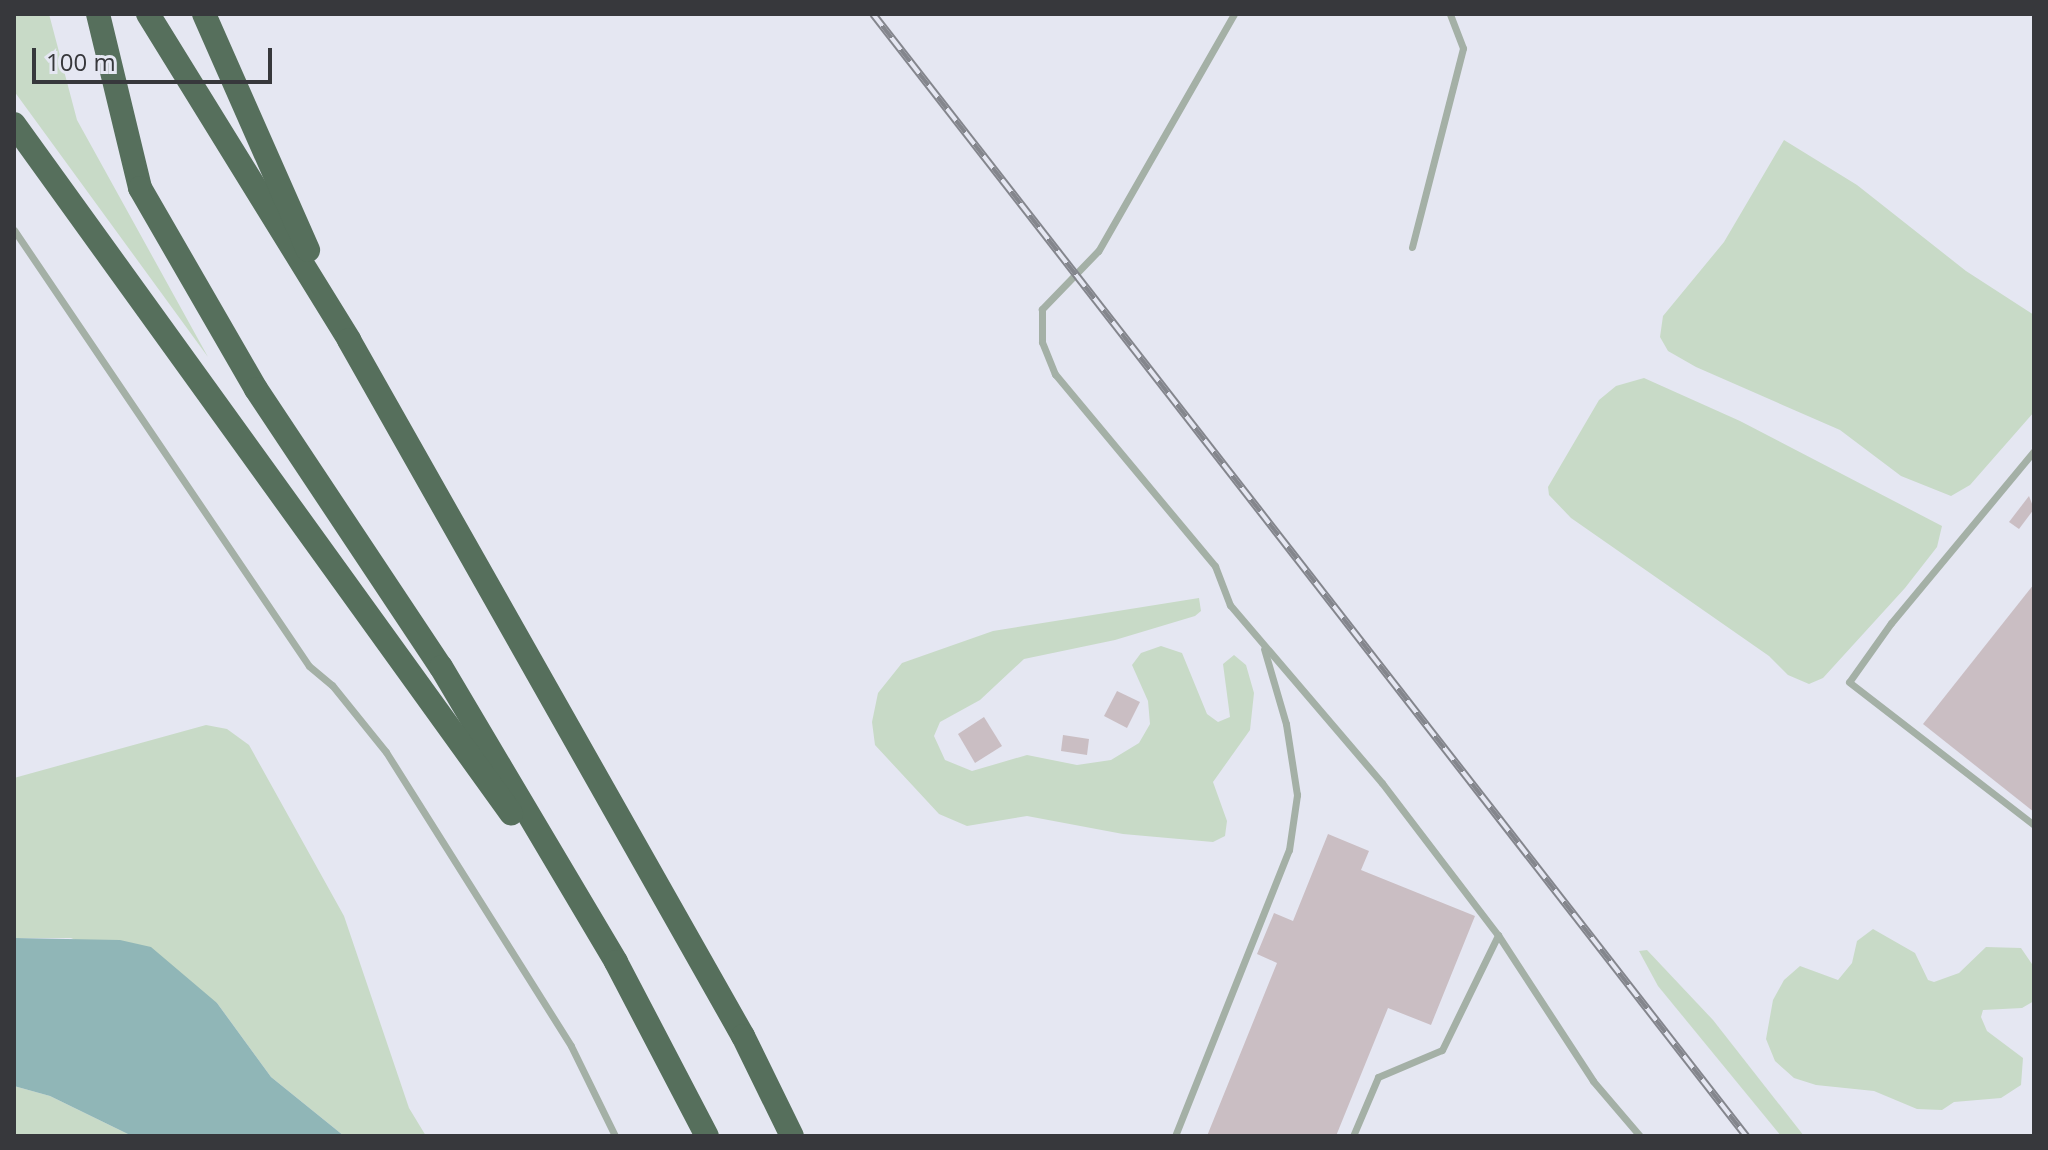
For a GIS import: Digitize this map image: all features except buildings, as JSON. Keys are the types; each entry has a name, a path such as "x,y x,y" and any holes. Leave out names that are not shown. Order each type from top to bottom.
{"highway":[{"path":"98,14 140,188 256,389 441,667 616,962 707,1136"},
{"path":"148,14 349,340 727,1009 792,1136"},
{"path":"204,14 349,340"},
{"path":"14,124 616,962"}],"lane":[{"path":"1234,14 1098,251 1042,309 1042,342 1055,374 1215,566 1230,605 1263,647 1322,708 1498,935 1593,1081 1640,1136"},
{"path":"1412,247 1463,48 1450,14"},
{"path":"14,230 309,666 332,685 386,752 571,1046 615,1136"},
{"path":"2034,451 1891,623 1849,682 2034,825"},
{"path":"1175,1136 1289,850 1297,795 1286,724 1263,647"},
{"path":"1353,1136 1378,1077 1442,1050 1498,935"}],"shaded area":[{"path":"14,14 49,14 77,120 208,357 14,91"},
{"path":"1784,140 1857,185 1966,271 2034,315 2034,412 1970,485 1951,496 1901,476 1840,430 1696,367 1668,351 1660,337 1663,316 1724,242"},
{"path":"1644,378 1740,421 1942,526 1937,547 1905,588 1823,678 1809,684 1788,675 1769,656 1571,518 1549,495 1548,487 1599,400 1616,386"},
{"path":"1199,598 1201,611 1195,616 1115,640 1024,659 980,700 940,722 934,736 945,760 972,771 1027,755 1077,765 1111,760 1139,743 1150,724 1148,701 1132,665 1141,653 1161,646 1182,653 1207,714 1218,722 1230,717 1223,664 1234,655 1246,665 1254,693 1250,730 1213,782 1227,821 1225,836 1213,842 1123,834 1027,816 967,826 939,814 875,745 872,722 878,693 902,663 993,631"},
{"path":"206,725 227,729 249,745 344,916 409,1108 426,1136 344,1136 271,1077 217,1003 71,938 14,938 14,778"},
{"path":"1873,929 1915,953 1928,980 1934,982 1959,973 1986,947 2021,948 2034,967 2034,1001 2022,1008 1983,1010 1981,1017 1987,1031 2023,1058 2021,1085 2001,1098 1954,1102 1942,1110 1917,1109 1874,1091 1816,1085 1794,1078 1775,1061 1766,1039 1773,1000 1784,980 1800,966 1838,980 1852,963 1857,941"},
{"path":"14,938 120,940 151,947 217,1003 271,1077 344,1136 132,1136 50,1096 14,1086"},
{"path":"1647,950 1713,1020 1804,1136 1781,1136 1658,986 1639,951"},
{"path":"14,1086 50,1096 132,1136 14,1136"}],"railway":[{"path":"873,14 1746,1136"}]}
